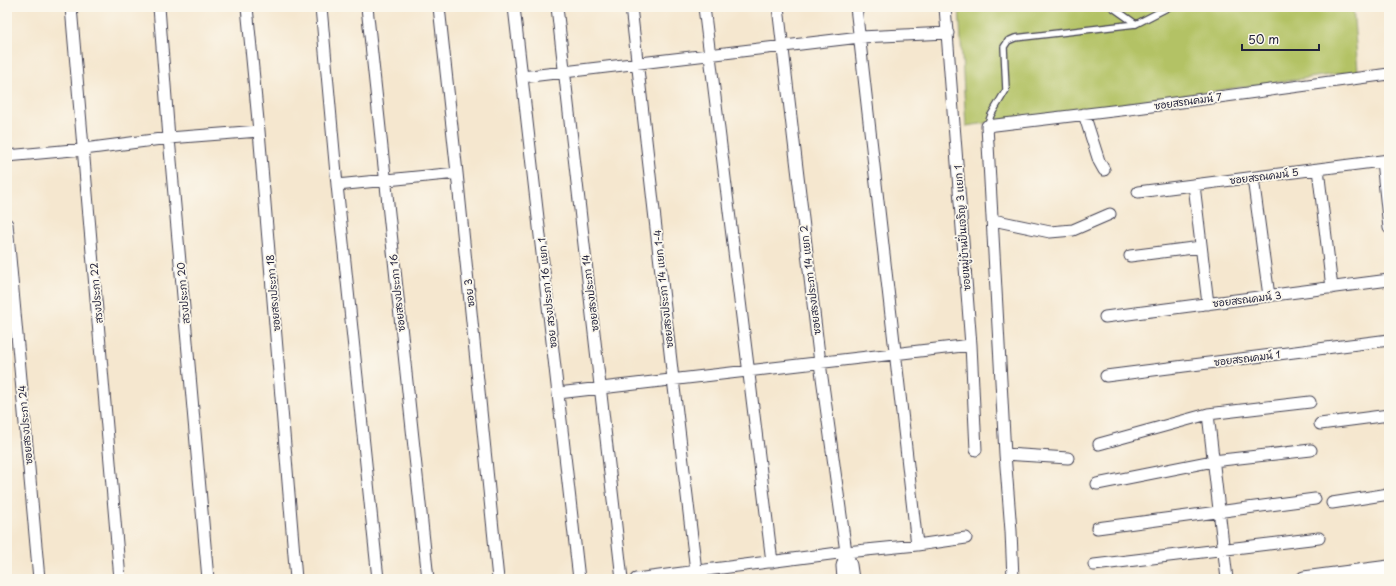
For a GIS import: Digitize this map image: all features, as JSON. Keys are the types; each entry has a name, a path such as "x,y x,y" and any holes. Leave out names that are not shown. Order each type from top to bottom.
{"main road":[{"path":"1304,579 1389,568"}],"street":[{"name":"สรงประภา 22","path":"71,7 120,579"},
{"name":"สรงประภา 20","path":"159,7 169,138 208,579"},
{"name":"ซอยสรงประภา 18","path":"247,7 259,131 296,579"},
{"path":"321,7 337,185 378,579"},
{"name":"ซอยสรงประภา 16","path":"367,7 428,579"},
{"name":"ซอย 3","path":"439,7 498,579"},
{"name":"ซอย สรงประภา 16 แยก 1","path":"514,7 579,579"},
{"name":"ซอยสรงประภา 14","path":"557,7 622,579"},
{"name":"ซอยสรงประภา 14 แยก 1-4","path":"631,7 696,571"},
{"path":"704,7 772,562"},
{"name":"ซอยสรงประภา 14 แยก 2","path":"778,7 820,363 846,552"},
{"path":"856,7 917,545"},
{"name":"ซอยหมู่บ้านปิ่นเจริญ 3 แยก 1","path":"945,7 971,345 976,450"},
{"path":"522,77 860,37 948,33"},
{"name":"ซอยสรณคมน์ 7","path":"987,126 1129,109 1389,74"},
{"path":"1084,114 1099,161 1104,170"},
{"path":"987,126 1013,579"},
{"path":"7,156 84,149 169,138 259,131"},
{"path":"1386,161 1389,228"},
{"name":"ซอยสรณคมน์ 5","path":"1138,192 1386,161"},
{"path":"1318,169 1332,288"},
{"path":"337,185 457,173"},
{"path":"1253,178 1269,296"},
{"path":"1194,185 1208,304"},
{"path":"993,220 1050,232 1073,230 1110,214"},
{"name":"ซอยสรงประภา 24","path":"7,224 39,579"},
{"path":"1130,256 1201,246"},
{"name":"ซอยสรณคมน์ 3","path":"1105,317 1389,280"},
{"name":"ซอยสรณคมน์ 1","path":"1106,376 1389,340"},
{"path":"558,393 971,345"},
{"path":"1099,444 1208,414 1310,402"},
{"path":"1208,414 1227,579"},
{"path":"1320,424 1389,415"},
{"path":"1097,484 1213,461 1311,450"},
{"path":"1005,454 1068,458"},
{"path":"1332,502 1389,494"},
{"path":"1097,528 1315,499"},
{"path":"636,579 966,538"},
{"path":"1094,565 1319,538"},
{"path":"843,579 842,566 846,552"},
{"path":"846,552 851,566 853,579"}],"lane":[{"path":"1112,7 1136,24"},
{"path":"987,126 991,115 1006,90 1004,48 1008,41 1014,38 1136,24 1169,7"}],"green space":[{"path":"959,7 1353,7 1358,71 966,126"}]}
